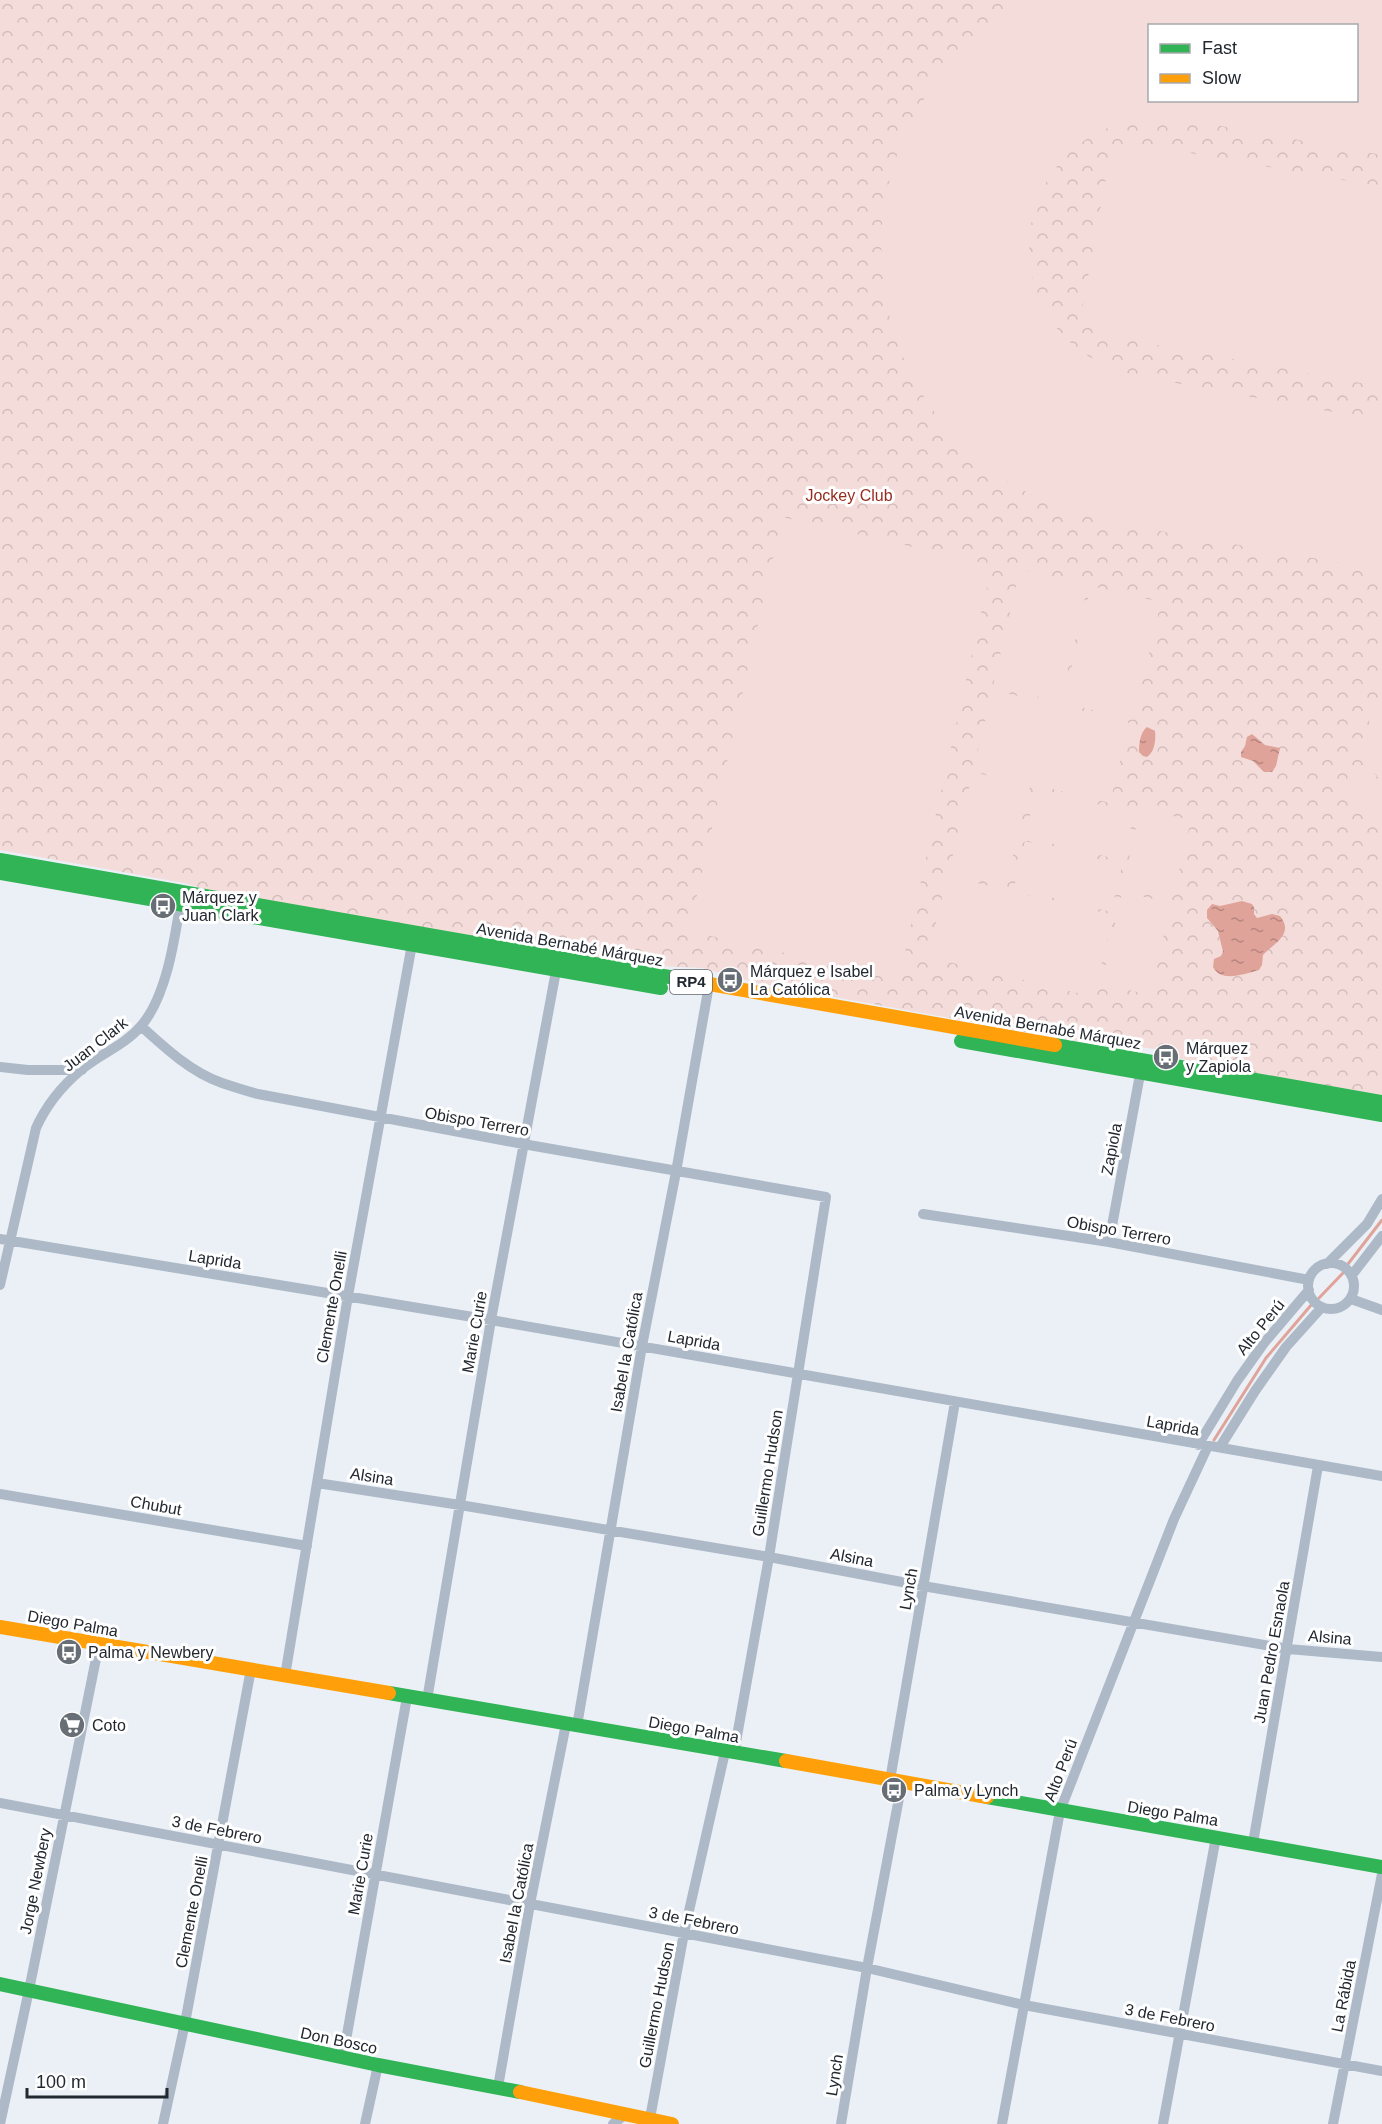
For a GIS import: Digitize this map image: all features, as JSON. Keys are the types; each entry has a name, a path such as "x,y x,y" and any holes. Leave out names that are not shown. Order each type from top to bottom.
{"main road":[{"name":"Avenida Bernabé Márquez","path":"0,860 412,945 556,970 708,990"},
{"name":"Avenida Bernabé Márquez","path":"0,873 181,898 1142,1066 1382,1114"},
{"name":"Avenida Bernabé Márquez","path":"1142,1066 1382,1102"},
{"name":"Diego Palma","path":"0,1627 1382,1867"},
{"name":"Don Bosco","path":"0,1984 378,2065 626,2114 648,2123 672,2124"}],"street":[{"name":"Juan Clark","path":"0,1285 4,1240 36,1128 44,1112 81,1070 141,1026 153,1007 162,985 181,898"},
{"name":"Clemente Onelli","path":"285,1676 348,1296 412,945"},
{"name":"Marie Curie","path":"427,1700 491,1320 556,970"},
{"name":"Isabel la Católica","path":"498,2087 530,1904 572,1725 610,1530 708,990"},
{"name":"Obispo Terrero","path":"141,1026 168,1050 196,1070 220,1082 258,1094 676,1172 826,1197"},
{"name":"Zapiola","path":"1109,1242 1142,1066"},
{"path":"0,1067 27,1070 81,1070"},
{"name":"Guillermo Hudson","path":"648,2123 684,1933 730,1752 769,1557 826,1197"},
{"path":"1327,1264 1341,1266 1352,1275 1354,1287 1351,1299 1341,1307 1329,1309 1322,1307 1311,1298 1309,1285 1316,1269 1327,1264 1367,1224 1382,1199"},
{"name":"Obispo Terrero","path":"923,1214 1109,1242 1309,1285"},
{"path":"1352,1275 1382,1236"},
{"name":"Laprida","path":"4,1240 491,1320 1382,1476"},
{"name":"Alto Perú","path":"1002,2124 1060,1811 1203,1445 1237,1382 1309,1285"},
{"path":"1351,1299 1382,1310"},
{"name":"Alto Perú","path":"1221,1447 1255,1391 1286,1347 1322,1307"},
{"name":"Lynch","path":"841,2124 896,1781 923,1586 955,1402"},
{"name":"Juan Pedro Esnaola","path":"1252,1843 1288,1649 1318,1466"},
{"name":"Alsina","path":"317,1483 460,1504 1288,1649 1382,1657"},
{"name":"Chubut","path":"0,1494 307,1546"},
{"name":"Jorge Newbery","path":"0,2124 99,1644"},
{"name":"Clemente Onelli","path":"163,2124 185,2023 251,1669"},
{"name":"Marie Curie","path":"343,2057 406,1696"},
{"name":"3 de Febrero","path":"0,1803 867,1968 1024,2005 1382,2071"},
{"path":"1163,2124 1216,1837"},
{"name":"La Rábida","path":"1334,2124 1382,1874"},
{"path":"365,2124 378,2065"},
{"path":"612,2124 626,2114"}],"green space":[{"name":"Jockey Club","path":"0,0 1382,0 1382,1095 1191,1062 1155,1049 1082,1042 757,983 702,968 635,965 240,900 184,883 0,850"},
{"path":"1031,0 1353,0 1382,5 1382,155 1182,119 1123,123 1078,145 1047,181 1031,225 1031,272 1048,316 1083,353 1137,376 1382,421 1382,570 1108,522 1079,514 1038,498 1000,476 944,425 906,364 886,298 882,229 895,162 924,99 970,44"},
{"path":"1145,145 1382,187 1382,387 1115,337 1100,331 1088,320 1082,310 1109,161 1122,151"},
{"path":"782,517 992,565 899,979 689,931"},
{"path":"1020,569 1088,585 1060,702 993,686"},
{"path":"1091,586 1161,602 1133,720 1063,703"},
{"path":"993,690 1129,723 1110,803 973,770"},
{"path":"1382,700 1382,731 1372,733 1365,704"},
{"path":"1382,733 1382,763 1369,766 1362,738"},
{"path":"1364,765 1377,776 1359,797 1347,787"},
{"path":"973,772 1030,786 1006,885 949,871"},
{"path":"1374,787 1382,794 1382,802 1368,819 1356,809"},
{"path":"1036,790 1134,813 1124,861 1025,837"},
{"path":"1140,809 1191,820 1173,897 1123,886"},
{"path":"1025,841 1122,865 1111,912 1014,888"},
{"path":"947,876 1113,915 1094,997 928,957"},
{"path":"1122,892 1171,903 1150,995 1102,984"}],"water":[{"path":"1147,727 1155,731 1155,738 1153,749 1147,757 1139,752 1141,735"},
{"path":"1252,734 1265,745 1280,748 1276,766 1272,772 1264,772 1253,761 1241,757 1247,737"},
{"path":"1242,901 1252,904 1257,918 1272,914 1280,916 1284,922 1284,933 1277,943 1263,955 1259,970 1233,976 1221,975 1213,967 1214,959 1221,956 1223,952 1218,931 1207,918 1207,910 1212,904 1220,906"}],"waterway":[{"path":"1348,1264 1382,1220"},
{"path":"1319,1298 1343,1273"},
{"path":"1214,1440 1266,1358 1312,1304"}],"traffic: fast":[{"path":"0,860 681,979"},
{"path":"0,873 661,988"},
{"path":"961,1041 1382,1115"},
{"path":"1055,1045 1382,1102"},
{"path":"389,1693 786,1761"},
{"path":"987,1797 1382,1867"},
{"path":"0,1984 378,2065 520,2092"}],"traffic: slow":[{"path":"681,979 1055,1045"},
{"path":"0,1627 389,1693"},
{"path":"786,1761 987,1797"},
{"path":"520,2092 672,2124"}],"place":[{"name":"Márquez y Juan Clark","path":"163,906"},
{"name":"Márquez e Isabel La Católica","path":"730,980"},
{"name":"Márquez y Zapiola","path":"1166,1057"},
{"name":"Palma y Newbery","path":"69,1652"},
{"name":"Coto","path":"72,1725"},
{"name":"Palma y Lynch","path":"894,1790"}]}
